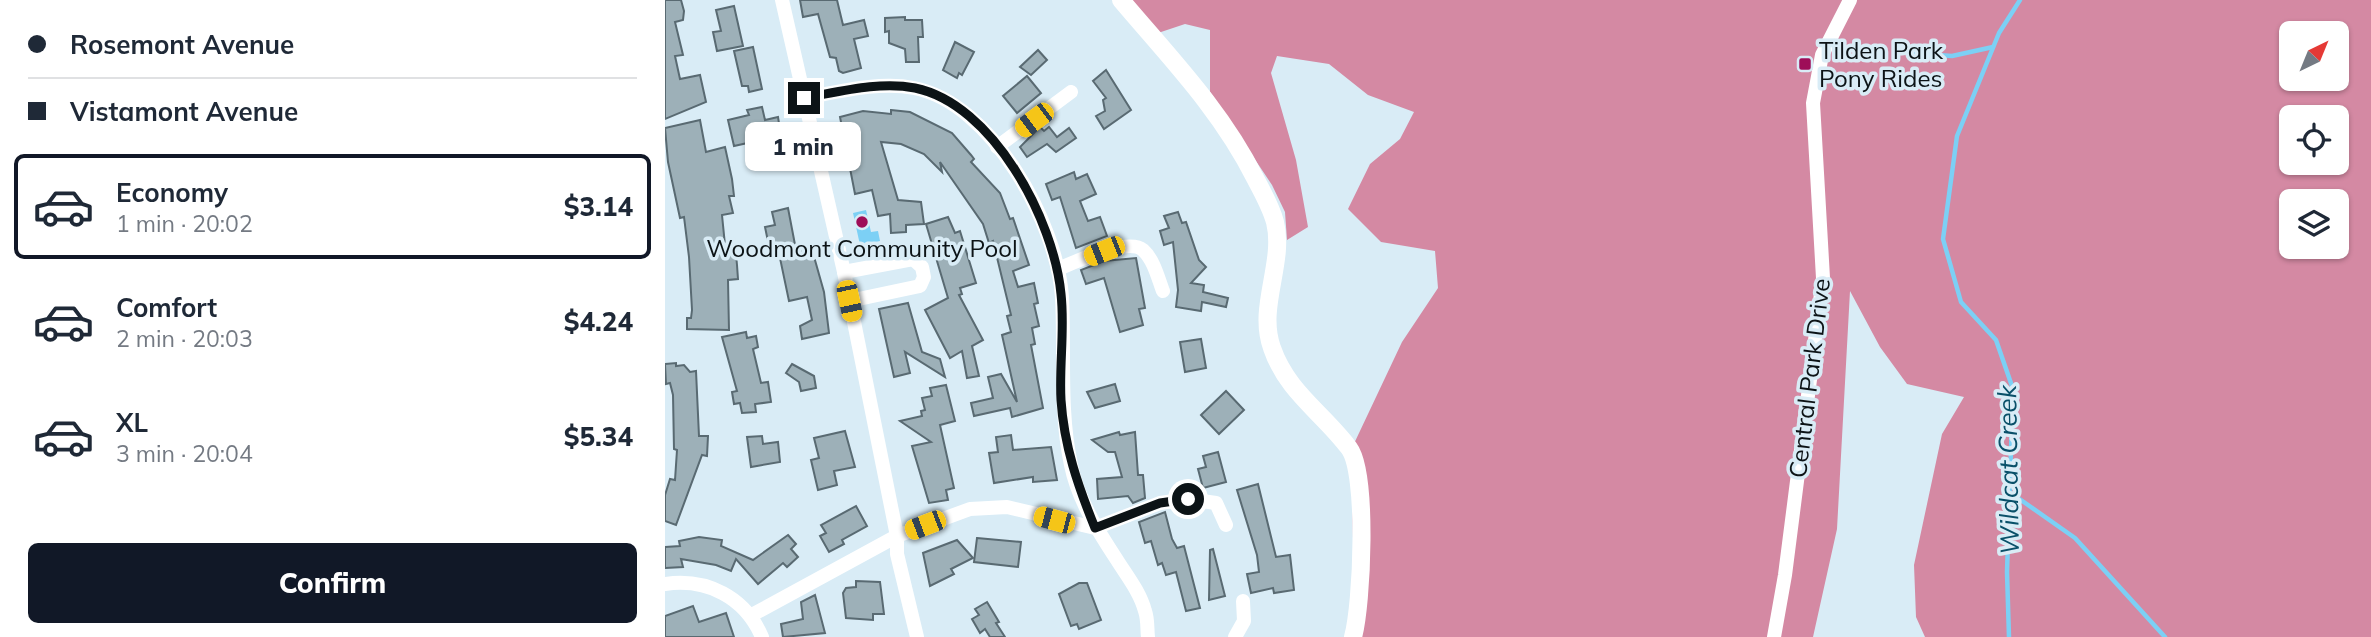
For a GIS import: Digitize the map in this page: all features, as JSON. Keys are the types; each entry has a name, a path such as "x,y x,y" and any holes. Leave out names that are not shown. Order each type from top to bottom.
{"street":[{"path":"782,0 844,272 897,536 897,554 917,637"},
{"path":"1121,0 1209,102 1237,142 1275,222 1276,246 1268,321 1270,345 1280,369 1296,394 1351,450 1359,469 1359,588 1353,637"},
{"name":"Central Park Drive","path":"1775,637 1823,278 1813,103 1822,55 1850,0"},
{"path":"804,98 866,88 912,87 949,101 973,120 1024,184 1047,234 1058,269 1062,296 1061,399 1072,469 1095,528 1136,590 1146,612 1148,637"},
{"path":"997,147 1071,92"},
{"path":"1058,269 1104,251 1133,246 1143,250 1153,265 1163,291"},
{"path":"844,272 913,260 922,267 924,277 920,286 849,301"},
{"path":"750,617 897,536 970,509 1007,507 1095,528 1160,503 1188,499 1216,503 1226,525"},
{"path":"665,584 685,581 711,586 733,598 750,617 762,637"},
{"path":"1235,637 1244,621 1243,601"}],"shaded area":[{"path":"1132,0 2371,0 2371,637 1925,637 1916,617 1914,565 1942,434 1964,397 1907,384 1880,347 1850,291 1837,529 1813,637 1353,637 1355,627 1351,450 1402,342 1438,288 1435,251 1381,242 1348,209 1370,164 1400,139 1414,112 1368,95 1329,64 1277,56 1271,73 1296,160 1308,227 1287,240 1285,212 1272,185 1210,92 1210,30 1185,24 1158,33"}],"water":[{"name":"Woodmont Community Pool","path":"866,210 871,232 878,231 880,241 860,245 853,213"}],"building":[{"path":"665,0 681,0 684,11 683,20 675,22 683,55 675,56 680,79 700,75 706,102 665,119"},
{"path":"800,0 837,0 843,25 864,20 868,36 854,39 861,68 843,73 839,71 836,58 830,57 818,14 803,17"},
{"path":"734,6 743,46 717,51 713,32 721,31 716,10"},
{"path":"905,17 905,20 922,20 923,37 918,37 919,62 906,62 905,49 889,43 889,31 885,32 885,18"},
{"path":"955,42 974,52 962,75 959,73 957,78 943,70"},
{"path":"753,47 762,89 749,92 748,86 742,86 734,51"},
{"path":"1038,50 1047,60 1031,75 1020,67"},
{"path":"1106,70 1131,110 1104,129 1096,116 1105,111 1103,100 1106,98 1093,81"},
{"path":"1027,76 1041,93 1017,113 1003,96"},
{"path":"762,107 765,120 778,117 783,149 763,152 761,140 734,146 728,120 749,115 747,110"},
{"path":"891,110 910,112 952,133 974,159 971,162 1000,193 1010,219 1013,218 1029,265 1013,271 1018,287 1034,283 1038,303 1034,304 1039,326 1032,328 1035,344 1031,345 1043,408 1012,417 1010,408 974,416 971,403 993,398 988,377 1001,374 1017,402 1002,335 1011,332 1007,316 1011,315 993,241 989,243 983,224 940,162 942,172 924,154 901,144 881,142 898,200 921,202 924,224 906,225 906,232 891,233 890,214 878,216 872,190 855,194 840,117 863,111 891,114"},
{"path":"700,120 706,152 725,147 732,179 734,196 729,196 733,213 722,215 726,255 736,254 738,279 728,280 729,330 687,329 687,318 691,318 692,310 689,257 684,217 680,218 668,162 665,128"},
{"path":"1040,127 1044,131 1049,127 1057,137 1069,128 1076,138 1056,152 1047,144 1027,157 1020,147"},
{"path":"1074,172 1076,179 1087,174 1096,194 1080,201 1088,221 1100,217 1107,236 1076,248 1060,197 1052,200 1046,184"},
{"path":"788,208 796,250 811,246 824,292 829,333 802,339 800,326 812,320 807,297 789,301 780,258 773,259 771,256 765,227 775,225 772,212"},
{"path":"1178,212 1182,223 1186,222 1199,260 1206,267 1191,283 1204,285 1203,292 1228,298 1226,307 1202,302 1201,311 1176,307 1178,290 1173,242 1164,245 1160,231 1169,228 1164,216"},
{"path":"948,217 955,233 960,231 976,283 960,288 962,294 959,295 983,340 972,346 979,376 967,378 962,351 950,358 925,310 948,298 926,224"},
{"path":"1136,258 1145,308 1139,309 1143,325 1120,332 1104,278 1086,284 1081,270 1104,261"},
{"path":"908,303 922,352 940,359 945,377 905,352 910,373 894,377 879,309"},
{"path":"746,332 747,338 756,336 758,347 753,349 761,383 768,382 771,402 755,404 756,412 742,413 740,403 734,404 732,392 737,391 722,337"},
{"path":"1201,339 1206,368 1185,372 1180,342"},
{"path":"676,363 676,366 684,365 690,372 696,371 699,436 708,436 707,456 702,455 676,525 665,521 665,495 670,479 675,480 677,450 674,449 673,395 670,383 666,384 665,364"},
{"path":"792,364 814,376 816,388 801,391 799,382 786,373"},
{"path":"1115,384 1120,401 1095,408 1087,392"},
{"path":"946,385 955,421 940,425 954,488 946,490 948,500 929,503 912,446 931,442 900,421 922,416 921,411 925,410 922,398 932,396 930,388"},
{"path":"1226,391 1244,410 1219,434 1201,415"},
{"path":"845,431 855,467 834,471 837,485 818,490 811,460 819,458 814,438"},
{"path":"1119,432 1120,435 1135,432 1138,475 1143,475 1145,498 1133,503 1128,496 1098,499 1097,479 1122,477 1115,452 1108,452 1092,440"},
{"path":"1011,435 1013,450 1051,447 1057,480 1033,482 1033,477 994,483 989,453 998,452 996,437"},
{"path":"762,436 763,444 778,442 780,462 751,467 747,437"},
{"path":"1218,452 1226,482 1203,488 1198,469 1206,467 1203,456"},
{"path":"1258,484 1276,557 1290,555 1294,590 1274,593 1273,588 1251,593 1247,574 1259,572 1257,555 1237,490"},
{"path":"856,506 867,526 842,540 844,544 829,552 820,536 826,533 821,525"},
{"path":"1165,512 1177,548 1184,546 1200,608 1186,611 1176,572 1166,575 1162,563 1158,565 1151,541 1145,543 1139,522"},
{"path":"788,535 796,544 791,549 798,557 787,567 783,563 758,584 736,559 731,571 716,565 681,559 683,567 665,568 665,547 680,546 679,541 699,537 722,540 721,546 753,560"},
{"path":"977,538 1021,542 1018,567 974,562"},
{"path":"957,540 973,558 951,569 954,574 930,586 923,553"},
{"path":"1213,549 1225,596 1209,600 1210,550"},
{"path":"856,581 880,582 884,614 873,614 873,620 846,618 843,593 846,588 856,587"},
{"path":"1079,583 1087,583 1101,620 1079,629 1077,624 1071,626 1059,594"},
{"path":"815,595 825,633 783,637 781,624 803,619 801,602"},
{"path":"987,602 1005,637 990,637 985,629 980,633 972,619 979,615 975,609"},
{"path":"693,606 699,622 726,613 734,637 665,637 665,616"}],"waterway":[{"name":"Wildcat Creek","path":"2009,637 2007,572 2013,389 1996,340 1961,302 1943,239 1957,136 1999,33 2020,0"},
{"path":"1910,53 1952,56 1993,47"},
{"path":"2011,493 2075,538 2165,637"}],"place":[{"name":"Tilden Park Pony Rides","path":"1805,64"},
{"name":"Woodmont Community Pool","path":"862,222"}],"route":[{"path":"804,98 866,88 912,87 949,101 973,120 1024,184 1047,234 1058,269 1062,296 1061,399 1065,431 1072,469 1095,528 1160,503 1188,499"}]}
